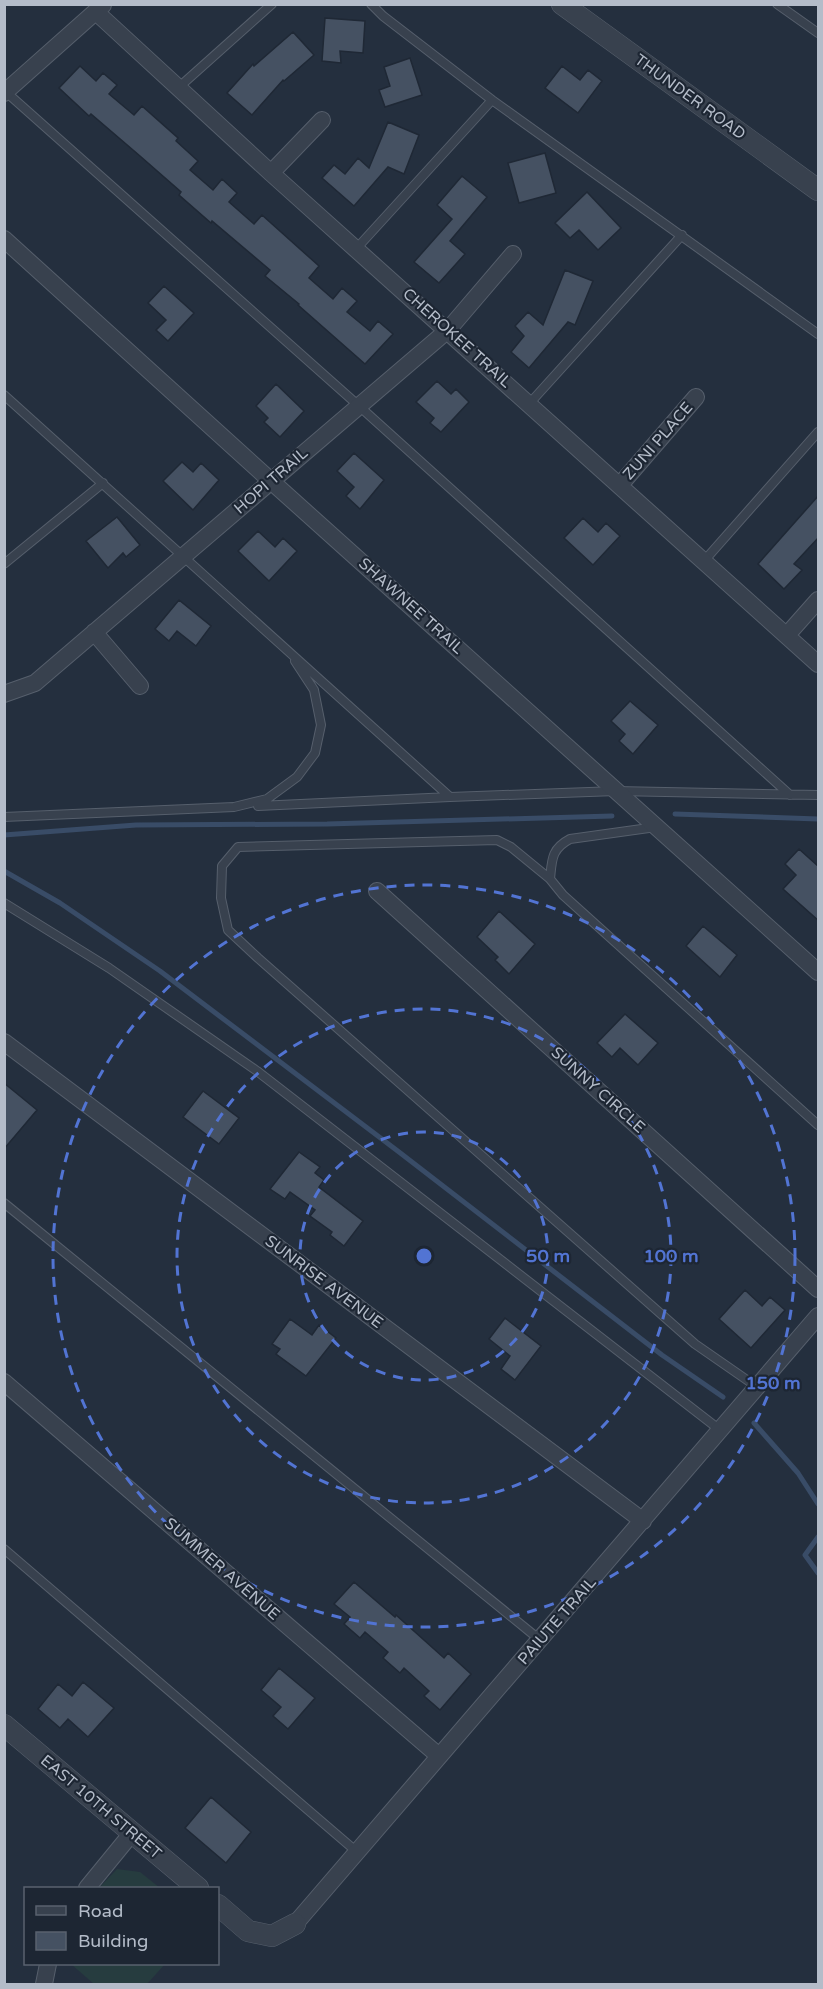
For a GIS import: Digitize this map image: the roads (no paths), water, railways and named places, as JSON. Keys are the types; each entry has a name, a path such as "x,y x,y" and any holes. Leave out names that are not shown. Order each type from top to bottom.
{"street":[{"name":"THUNDER ROAD","path":"562,4 819,190"},
{"name":"CHEROKEE TRAIL","path":"100,8 178,88 819,664"},
{"path":"5,93 100,8"},
{"path":"271,172 322,120"},
{"name":"SHAWNEE TRAIL","path":"4,239 819,972"},
{"name":"HOPI TRAIL","path":"4,694 35,683 448,330 513,254"},
{"name":"ZUNI PLACE","path":"620,485 696,397"},
{"path":"787,635 819,600"},
{"path":"94,632 140,686"},
{"name":"SUNNY CIRCLE","path":"377,891 819,1289"},
{"name":"SUNRISE AVENUE","path":"4,1042 643,1521"},
{"name":"PAIUTE TRAIL","path":"295,1924 819,1316"},
{"name":"SUMMER AVENUE","path":"4,1382 439,1756"},
{"name":"EAST 10TH STREET","path":"4,1725 197,1887"},
{"path":"88,1887 132,1833"},
{"path":"219,1906 248,1931 272,1936 295,1924"},
{"path":"44,1984 48,1965"}],"lane":[{"path":"178,88 272,4"},
{"path":"371,4 382,16 492,100 819,334"},
{"path":"777,4 819,33"},
{"path":"5,93 358,406 790,795"},
{"path":"356,249 492,100"},
{"path":"529,404 682,235"},
{"path":"4,395 450,797"},
{"path":"704,561 819,432"},
{"path":"4,564 103,483"},
{"path":"234,807 267,799 297,777 315,753 321,725 314,690 288,651"},
{"path":"4,817 616,791 819,795"},
{"path":"549,879 552,860 558,845 570,839 657,827"},
{"path":"758,1387 695,1344 228,930 221,898 222,866 238,847 497,840 511,847 549,879 563,895 819,1125"},
{"path":"4,903 109,968 257,1071 721,1431"},
{"path":"4,1203 540,1640"},
{"path":"4,1549 357,1852"}],"waterway":[{"path":"675,814 818,819"},
{"path":"4,835 136,825 327,824 612,816"},
{"path":"4,871 60,903 160,971 662,1355 723,1397"},
{"path":"754,1423 798,1473 818,1504"},
{"path":"818,1537 805,1555 818,1573"}]}
